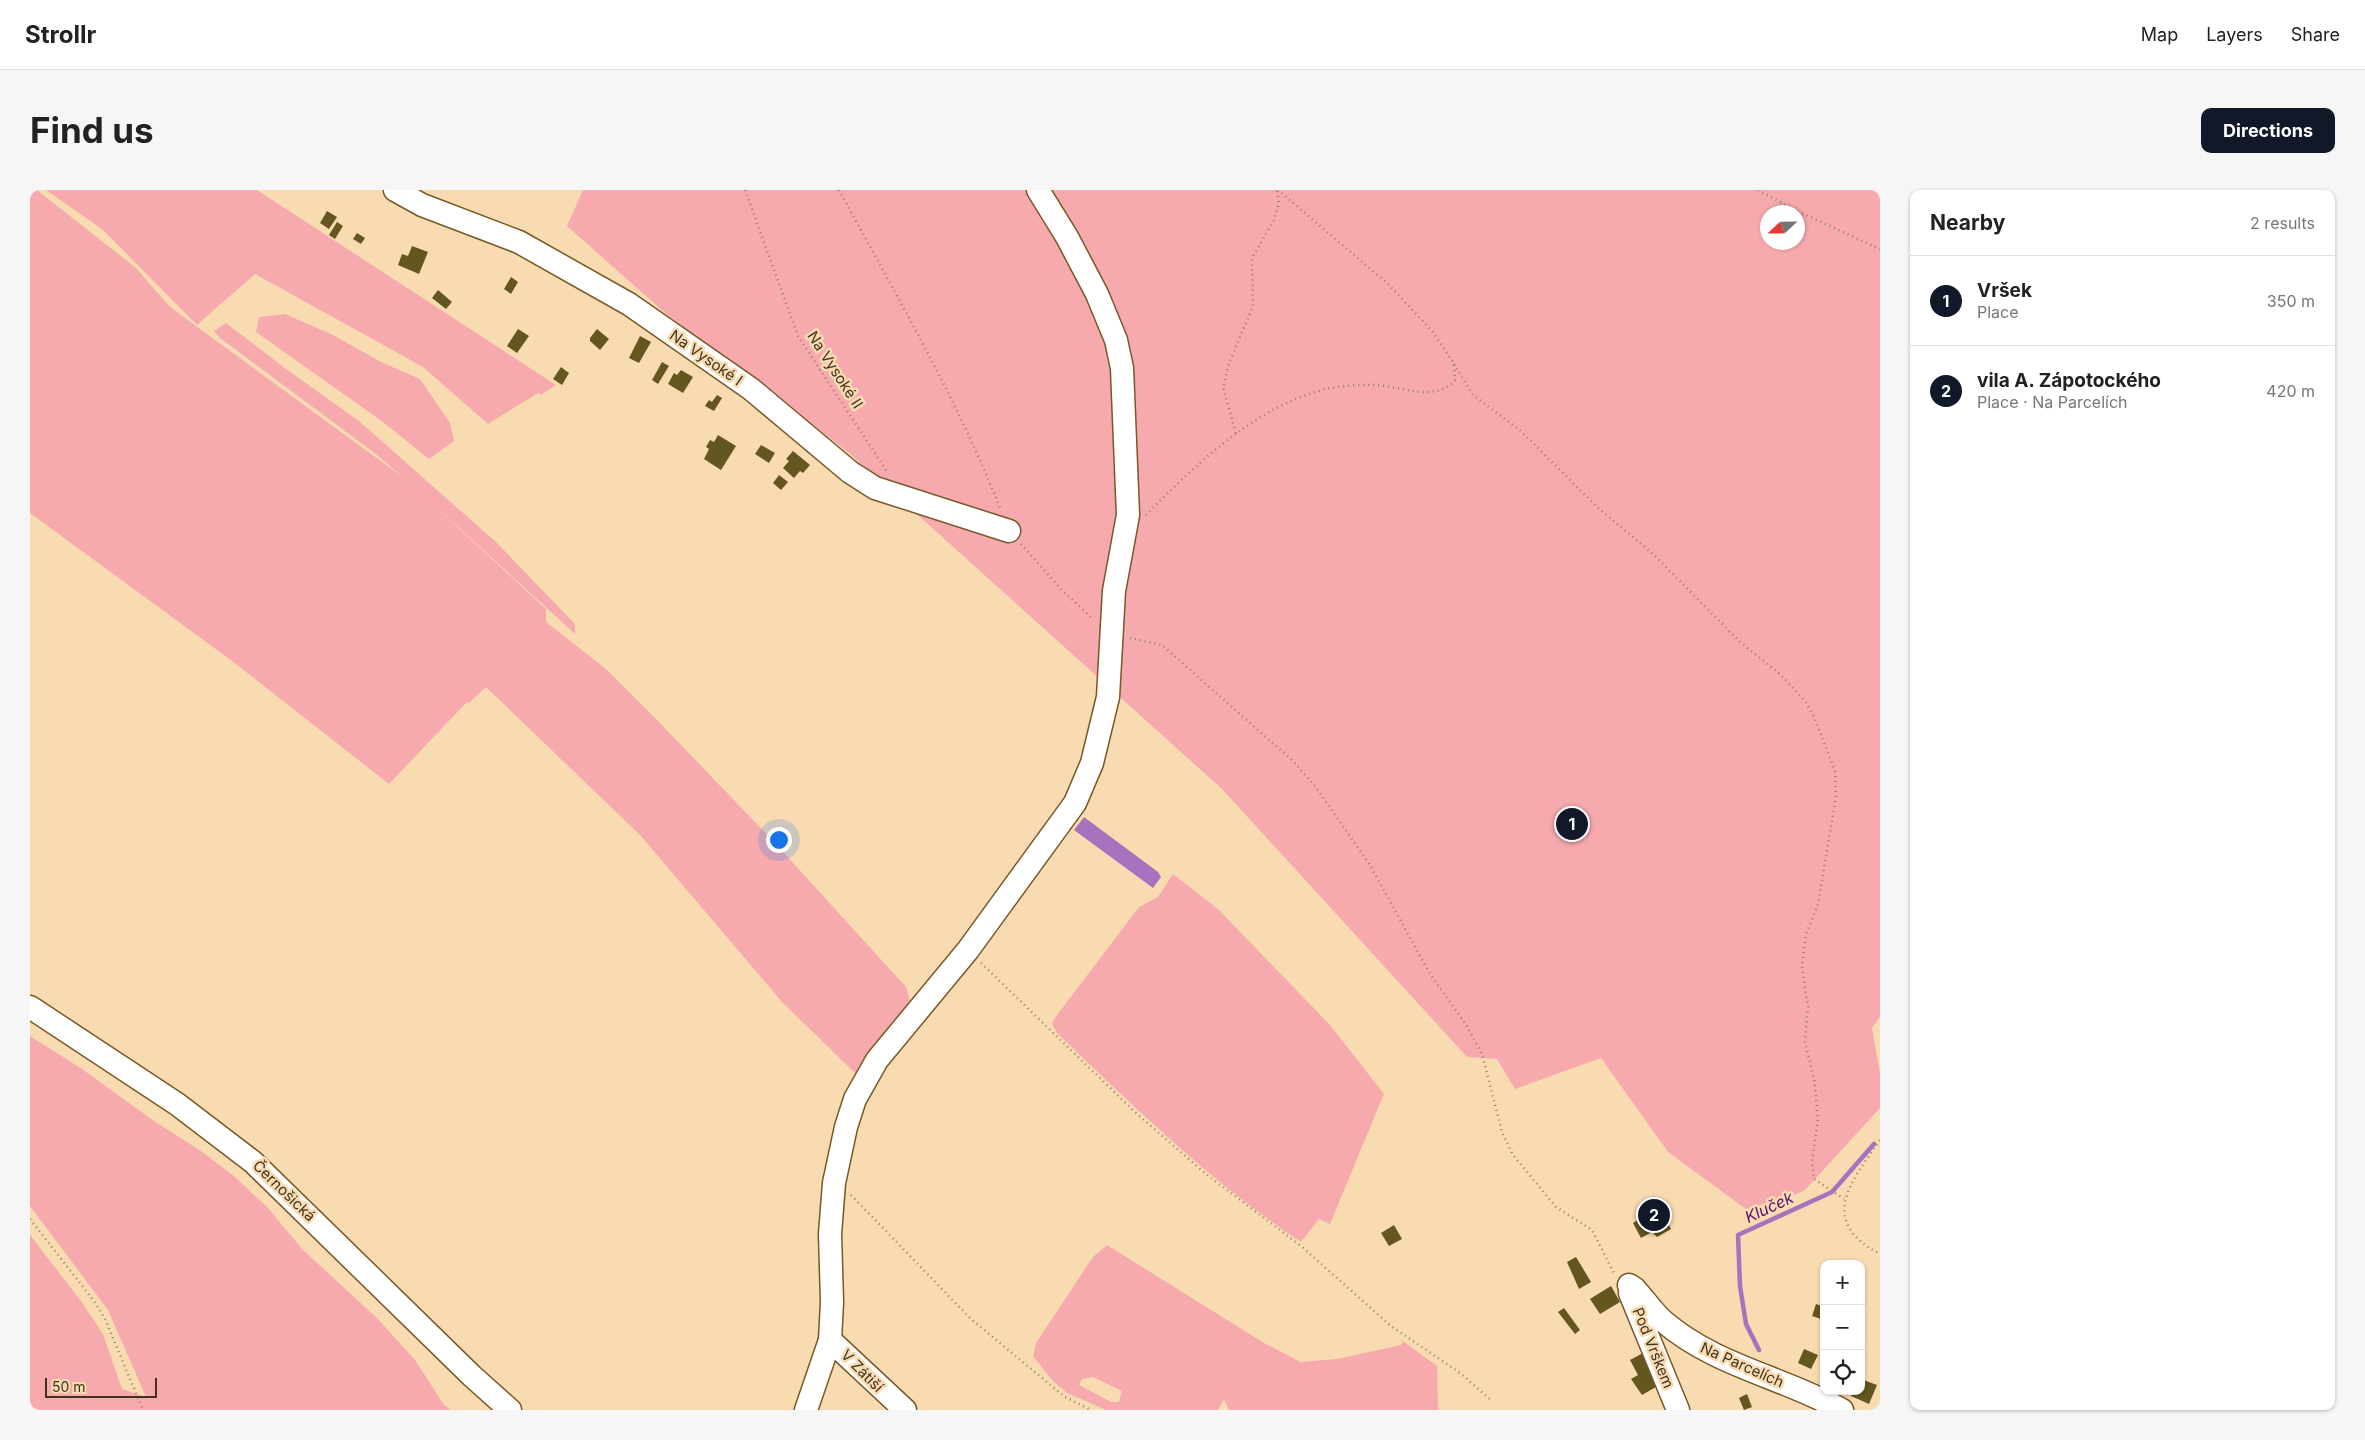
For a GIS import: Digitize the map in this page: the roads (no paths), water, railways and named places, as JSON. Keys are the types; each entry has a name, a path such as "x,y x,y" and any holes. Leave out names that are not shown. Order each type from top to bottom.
{"street":[{"name":"Na Vysoké I","path":"395,190 422,205 519,242 629,304 751,389 850,472 875,488 1009,531"},
{"path":"830,1340 832,1302 830,1234 834,1183 848,1119 863,1082 877,1060 968,950 1060,825 1084,786 1092,763 1108,697 1114,591 1128,516 1122,368 1116,340 1097,294 1067,237 1038,190"},
{"name":"Černošická","path":"30,1006 177,1104 253,1162 465,1369 510,1410"},
{"name":"Pod Vrškem","path":"1629,1285 1629,1291 1678,1410"},
{"name":"Na Parcelích","path":"1629,1285 1635,1289 1663,1321 1695,1344 1740,1367 1842,1410"},
{"name":"V Zátiší","path":"806,1410 830,1340 905,1410"}],"waterway":[{"name":"Kluček","path":"1759,1350 1746,1324 1740,1286 1738,1235 1832,1192 1874,1144"}],"place":[{"name":"Vršek","path":"1572,824"},
{"name":"vila A. Zápotockého","path":"1654,1215"}]}
